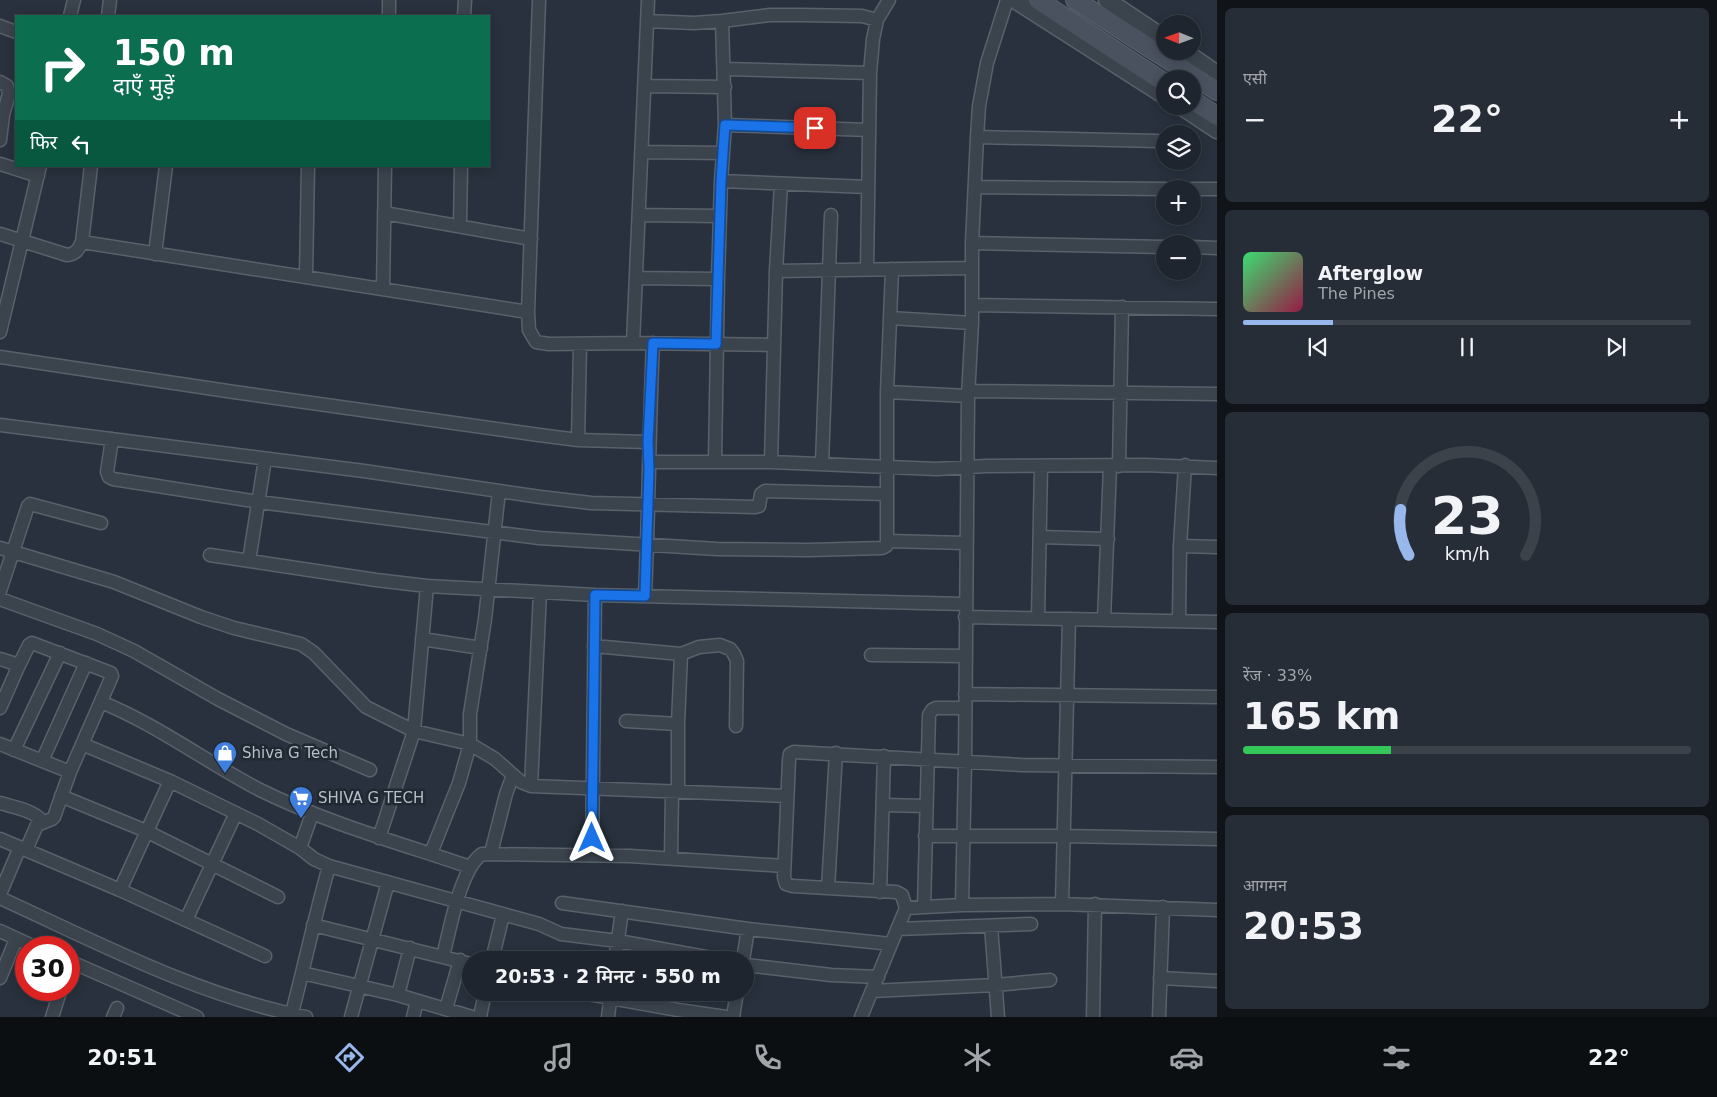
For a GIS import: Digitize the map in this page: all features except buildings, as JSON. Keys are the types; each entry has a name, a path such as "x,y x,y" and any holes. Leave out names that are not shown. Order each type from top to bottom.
{"main road":[{"path":"1038,0 1156,76"},
{"path":"1075,0 1217,91"},
{"path":"1201,106 1217,116"}],"street":[{"path":"70,15 74,0"},
{"path":"108,15 110,0"},
{"path":"389,0 389,15"},
{"path":"464,15 465,0"},
{"path":"539,0 528,312 529,330 536,342 580,345 633,343 774,345"},
{"path":"633,343 648,0"},
{"path":"867,270 870,73 877,20 889,0"},
{"path":"962,904 968,394 972,323 972,243 977,137 979,106 987,63 1007,0"},
{"path":"1015,0 1156,90"},
{"path":"1107,0 1156,33"},
{"path":"647,21 694,23 770,15 852,16 877,20"},
{"path":"715,462 716,344 721,181 725,125 725,69 722,21"},
{"path":"0,26 15,32"},
{"path":"1197,60 1217,74"},
{"path":"725,69 870,73"},
{"path":"0,82 7,86 8,94 2,109 0,140"},
{"path":"644,86 724,87"},
{"path":"1194,115 1217,130"},
{"path":"725,125 869,130"},
{"path":"977,137 1156,141"},
{"path":"641,152 723,153"},
{"path":"0,164 15,167"},
{"path":"0,332 39,171 17,167"},
{"path":"0,234 67,254 73,254 78,251 82,242 91,167"},
{"path":"155,254 166,167"},
{"path":"306,277 308,167"},
{"path":"383,289 385,167"},
{"path":"460,226 461,167"},
{"path":"721,181 868,187"},
{"path":"771,462 776,271 781,184"},
{"path":"975,187 1156,189"},
{"path":"1201,189 1217,189"},
{"path":"384,213 531,238"},
{"path":"639,215 720,216"},
{"path":"822,464 831,215"},
{"path":"82,242 528,312"},
{"path":"972,243 1156,246"},
{"path":"1201,247 1217,248"},
{"path":"776,271 972,268"},
{"path":"112,439 108,472 109,477 113,479 259,502 494,534 558,540 809,550 882,548 886,546 887,541 887,392 892,269"},
{"path":"636,278 718,279"},
{"path":"972,305 1217,309"},
{"path":"1104,620 1108,539 1121,392 1122,307"},
{"path":"890,318 972,323"},
{"path":"645,596 648,442 653,343"},
{"path":"578,440 580,345"},
{"path":"0,356 244,394 578,440 648,442"},
{"path":"887,392 968,394 1121,392 1217,394"},
{"path":"0,425 364,471 591,503 755,508 759,506 761,494 765,491 887,494"},
{"path":"249,561 264,459"},
{"path":"649,462 771,462 936,469 967,466 1185,465 1217,468"},
{"path":"1179,620 1180,546 1185,465"},
{"path":"1038,618 1041,466"},
{"path":"431,854 459,783 470,744 470,714 481,648 500,491"},
{"path":"0,591 6,550 30,504 101,523"},
{"path":"1040,537 1108,539"},
{"path":"887,541 966,543"},
{"path":"1180,546 1217,547"},
{"path":"6,550 114,582 201,617 234,628 301,644 314,653 366,707 414,731 470,744 495,759 521,782 531,786 787,796"},
{"path":"210,555 427,586 595,595 965,604"},
{"path":"379,838 414,731 427,586"},
{"path":"531,786 540,592"},
{"path":"592,855 595,595"},
{"path":"0,600 97,634 134,651 286,734 370,770"},
{"path":"965,617 1217,622"},
{"path":"1062,904 1069,619"},
{"path":"422,639 481,648"},
{"path":"0,708 19,665 32,642 110,673 112,676 70,772 54,817 42,822 34,830 23,848 0,896 186,981 220,994 291,1016 306,1017"},
{"path":"594,646 681,654 709,645 720,645 730,649 737,661 736,726"},
{"path":"14,750 60,653"},
{"path":"671,858 681,654"},
{"path":"871,655 965,656"},
{"path":"0,659 19,665"},
{"path":"42,761 86,663"},
{"path":"965,694 1217,696"},
{"path":"101,702 150,724 219,767 259,789 312,814 379,838 470,866"},
{"path":"924,907 929,715 936,708 965,708"},
{"path":"626,721 678,724"},
{"path":"0,744 70,772"},
{"path":"82,744 170,781 236,813 282,836 314,859 329,866 539,924 561,934 670,951"},
{"path":"861,1017 906,908 902,895 896,892 786,884 784,866 790,754 801,751 965,762 1064,766 1217,767"},
{"path":"828,888 836,753"},
{"path":"880,892 884,756"},
{"path":"492,853 501,812 513,775"},
{"path":"120,890 170,781"},
{"path":"61,796 146,831 278,897"},
{"path":"0,803 31,813 40,818 42,822"},
{"path":"883,805 926,806"},
{"path":"186,920 236,813"},
{"path":"300,848 312,814"},
{"path":"925,836 1217,839"},
{"path":"0,839 120,890 265,956"},
{"path":"443,956 456,902 470,866 482,854 671,858 784,866"},
{"path":"291,1016 329,866"},
{"path":"352,1017 388,882"},
{"path":"562,903 748,929 891,944"},
{"path":"906,908 962,904 1095,904 1217,910"},
{"path":"1093,1017 1095,904"},
{"path":"1159,1017 1163,907"},
{"path":"616,951 622,911"},
{"path":"494,951 503,915"},
{"path":"897,929 1031,924"},
{"path":"313,925 462,961"},
{"path":"991,926 998,1017"},
{"path":"744,951 748,929"},
{"path":"0,931 15,938"},
{"path":"0,978 15,941"},
{"path":"398,995 410,948"},
{"path":"754,966 832,975 878,977"},
{"path":"80,967 197,1017"},
{"path":"446,1009 462,971"},
{"path":"302,974 398,995 473,1017 481,1001"},
{"path":"1160,978 1217,981"},
{"path":"872,991 996,985 1050,980"},
{"path":"52,1017 57,1001"},
{"path":"413,1017 417,1001"},
{"path":"608,1017 610,1001"},
{"path":"638,1001 726,1017"},
{"path":"733,1017 736,1001"}],"place":[{"name":"Shiva G Tech","path":"225,774"},
{"name":"SHIVA G TECH","path":"301,819"}],"route":[{"path":"592,838 595,595 645,596 649,470 648,442 653,343 716,344 721,181 725,125 815,128"}]}
